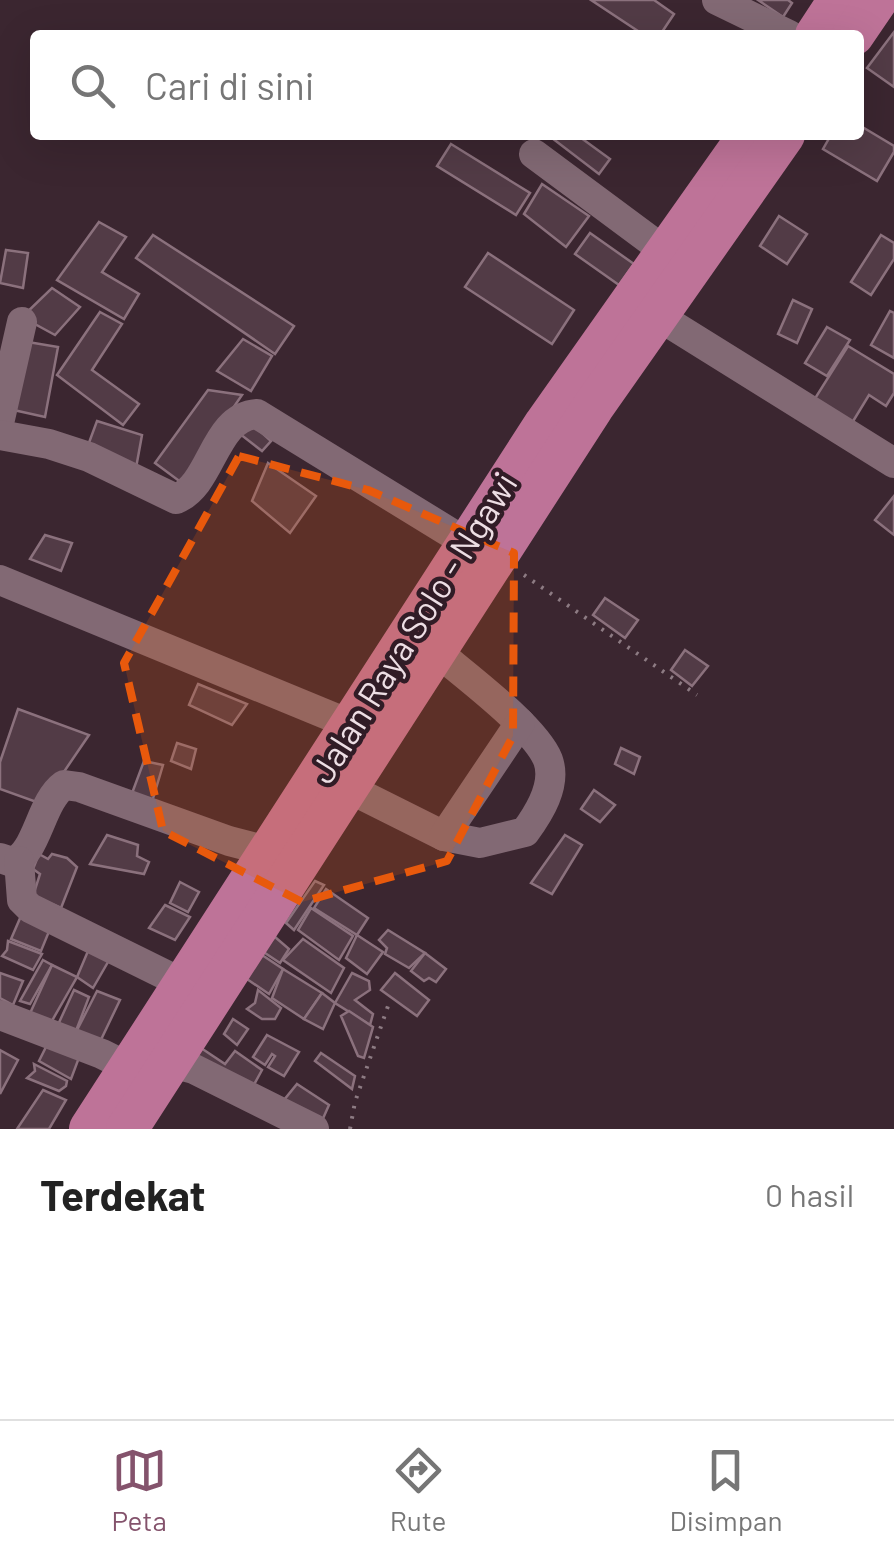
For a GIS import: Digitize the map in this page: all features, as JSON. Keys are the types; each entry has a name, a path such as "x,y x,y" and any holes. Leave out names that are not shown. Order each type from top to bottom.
{"highway":[{"path":"819,30 838,0"},
{"path":"856,30 877,0"},
{"name":"Jalan Raya Solo - Ngawi","path":"90,1129 150,1065 348,788 435,650 545,424 745,140"},
{"name":"Jalan Raya Solo - Ngawi","path":"126,1129 184,984 352,726 481,550 593,407 781,140"}],"street":[{"path":"717,0 779,30"},
{"path":"534,154 666,252"},
{"path":"658,316 888,447"},
{"path":"0,419 22,322"},
{"path":"0,435 49,444 89,457 176,500 186,496 197,483 234,424 246,415 257,414 481,550"},
{"path":"0,580 352,726"},
{"path":"348,788 444,836 480,843 525,832 538,814 547,796 548,761 520,722 435,650"},
{"path":"444,836 520,722"},
{"path":"184,984 30,908 22,900 9,860 25,856 53,793 64,785 80,787 230,842 271,852"},
{"path":"0,1015 102,1054 150,1065 194,1069 314,1129"}],"path":[{"path":"481,550 548,589 697,695"},
{"path":"350,1129 354,1102 388,1006"}],"highlighted area":[{"path":"239,456 368,490 514,553 513,736 447,861 302,902 163,831 124,663"}],"building":[{"path":"591,0 654,0 674,14 663,30 636,30"},
{"path":"758,0 788,0 792,3 783,17"},
{"path":"894,32 894,87 867,68"},
{"path":"864,128 894,146 894,152 877,181 823,149 828,140 864,140"},
{"path":"555,140 584,140 610,159 599,174"},
{"path":"451,144 530,193 516,215 437,166"},
{"path":"542,184 589,216 566,247 524,214"},
{"path":"779,216 807,234 787,264 760,246"},
{"path":"99,222 126,237 102,272 139,294 124,319 57,280"},
{"path":"590,233 634,264 619,285 575,254"},
{"path":"153,235 294,326 275,354 136,258"},
{"path":"881,235 894,243 894,259 871,295 851,282"},
{"path":"6,250 28,253 23,288 0,283"},
{"path":"488,253 574,310 552,344 465,287"},
{"path":"52,288 80,307 55,335 22,317"},
{"path":"793,300 812,309 797,343 778,334"},
{"path":"890,311 894,313 894,358 871,345"},
{"path":"100,312 122,324 92,370 139,404 123,425 57,375"},
{"path":"827,327 850,340 827,376 805,363"},
{"path":"243,339 272,356 251,391 217,371"},
{"path":"22,341 58,347 45,417 9,409"},
{"path":"848,346 894,374 894,393 886,406 869,395 852,423 814,400"},
{"path":"208,390 242,395 182,483 155,463"},
{"path":"97,421 142,435 136,468 87,448"},
{"path":"251,423 271,441 262,451 240,434"},
{"path":"268,463 316,496 290,533 252,501"},
{"path":"894,496 894,535 875,520"},
{"path":"45,535 72,543 61,571 30,559"},
{"path":"605,598 638,620 625,638 593,615"},
{"path":"685,650 708,666 692,686 671,670"},
{"path":"198,684 247,704 232,725 189,705"},
{"path":"18,709 89,735 42,804 0,789 0,762"},
{"path":"177,743 196,749 191,769 171,761"},
{"path":"621,748 640,757 634,774 615,764"},
{"path":"144,761 163,765 152,802 131,796"},
{"path":"594,790 615,805 600,822 581,809"},
{"path":"107,835 138,845 137,856 149,862 144,874 90,864"},
{"path":"565,835 582,845 552,894 531,883"},
{"path":"39,854 48,859 52,854 67,858 77,867 61,908 33,896 40,874 33,869"},
{"path":"315,881 324,885 294,930 286,923"},
{"path":"180,882 199,892 188,912 170,903"},
{"path":"326,889 368,918 357,935 314,908"},
{"path":"165,905 190,917 175,940 149,928"},
{"path":"311,908 353,936 339,960 298,930"},
{"path":"21,916 50,929 41,951 11,939"},
{"path":"388,930 425,953 409,968 385,954 387,948 379,940"},
{"path":"357,935 383,952 367,974 346,958"},
{"path":"275,937 289,949 280,963 262,951"},
{"path":"303,939 344,968 331,993 283,960"},
{"path":"8,941 42,954 33,970 2,956"},
{"path":"91,944 112,955 93,988 77,977"},
{"path":"425,953 446,969 436,982 429,978 424,981 411,971"},
{"path":"262,955 283,969 269,994 244,977"},
{"path":"43,960 52,965 30,1004 20,1001"},
{"path":"52,965 77,977 49,1026 27,1020"},
{"path":"283,969 322,993 304,1019 272,998"},
{"path":"0,973 23,981 13,1005 0,998"},
{"path":"352,973 369,981 370,990 355,1000 373,1014 370,1025 335,1003"},
{"path":"395,973 429,1000 417,1016 381,990"},
{"path":"74,990 89,997 74,1036 56,1029"},
{"path":"258,990 281,1008 275,1019 262,1019 247,1009 255,1003"},
{"path":"97,991 120,1000 97,1048 74,1036"},
{"path":"322,993 335,1003 323,1029 304,1019"},
{"path":"349,1011 373,1027 364,1058 358,1056 341,1016"},
{"path":"233,1019 248,1029 237,1045 224,1034"},
{"path":"267,1035 299,1052 284,1076 268,1067 275,1056 272,1054 265,1065 253,1057"},
{"path":"49,1041 80,1055 71,1079 39,1061"},
{"path":"201,1048 225,1064 235,1051 262,1070 251,1090 196,1057"},
{"path":"0,1050 18,1060 0,1094"},
{"path":"321,1053 355,1076 352,1089 315,1061"},
{"path":"34,1064 67,1081 66,1086 59,1091 27,1078 35,1071"},
{"path":"297,1084 329,1105 321,1123 284,1100"},
{"path":"43,1090 66,1100 49,1129 17,1129"}]}
